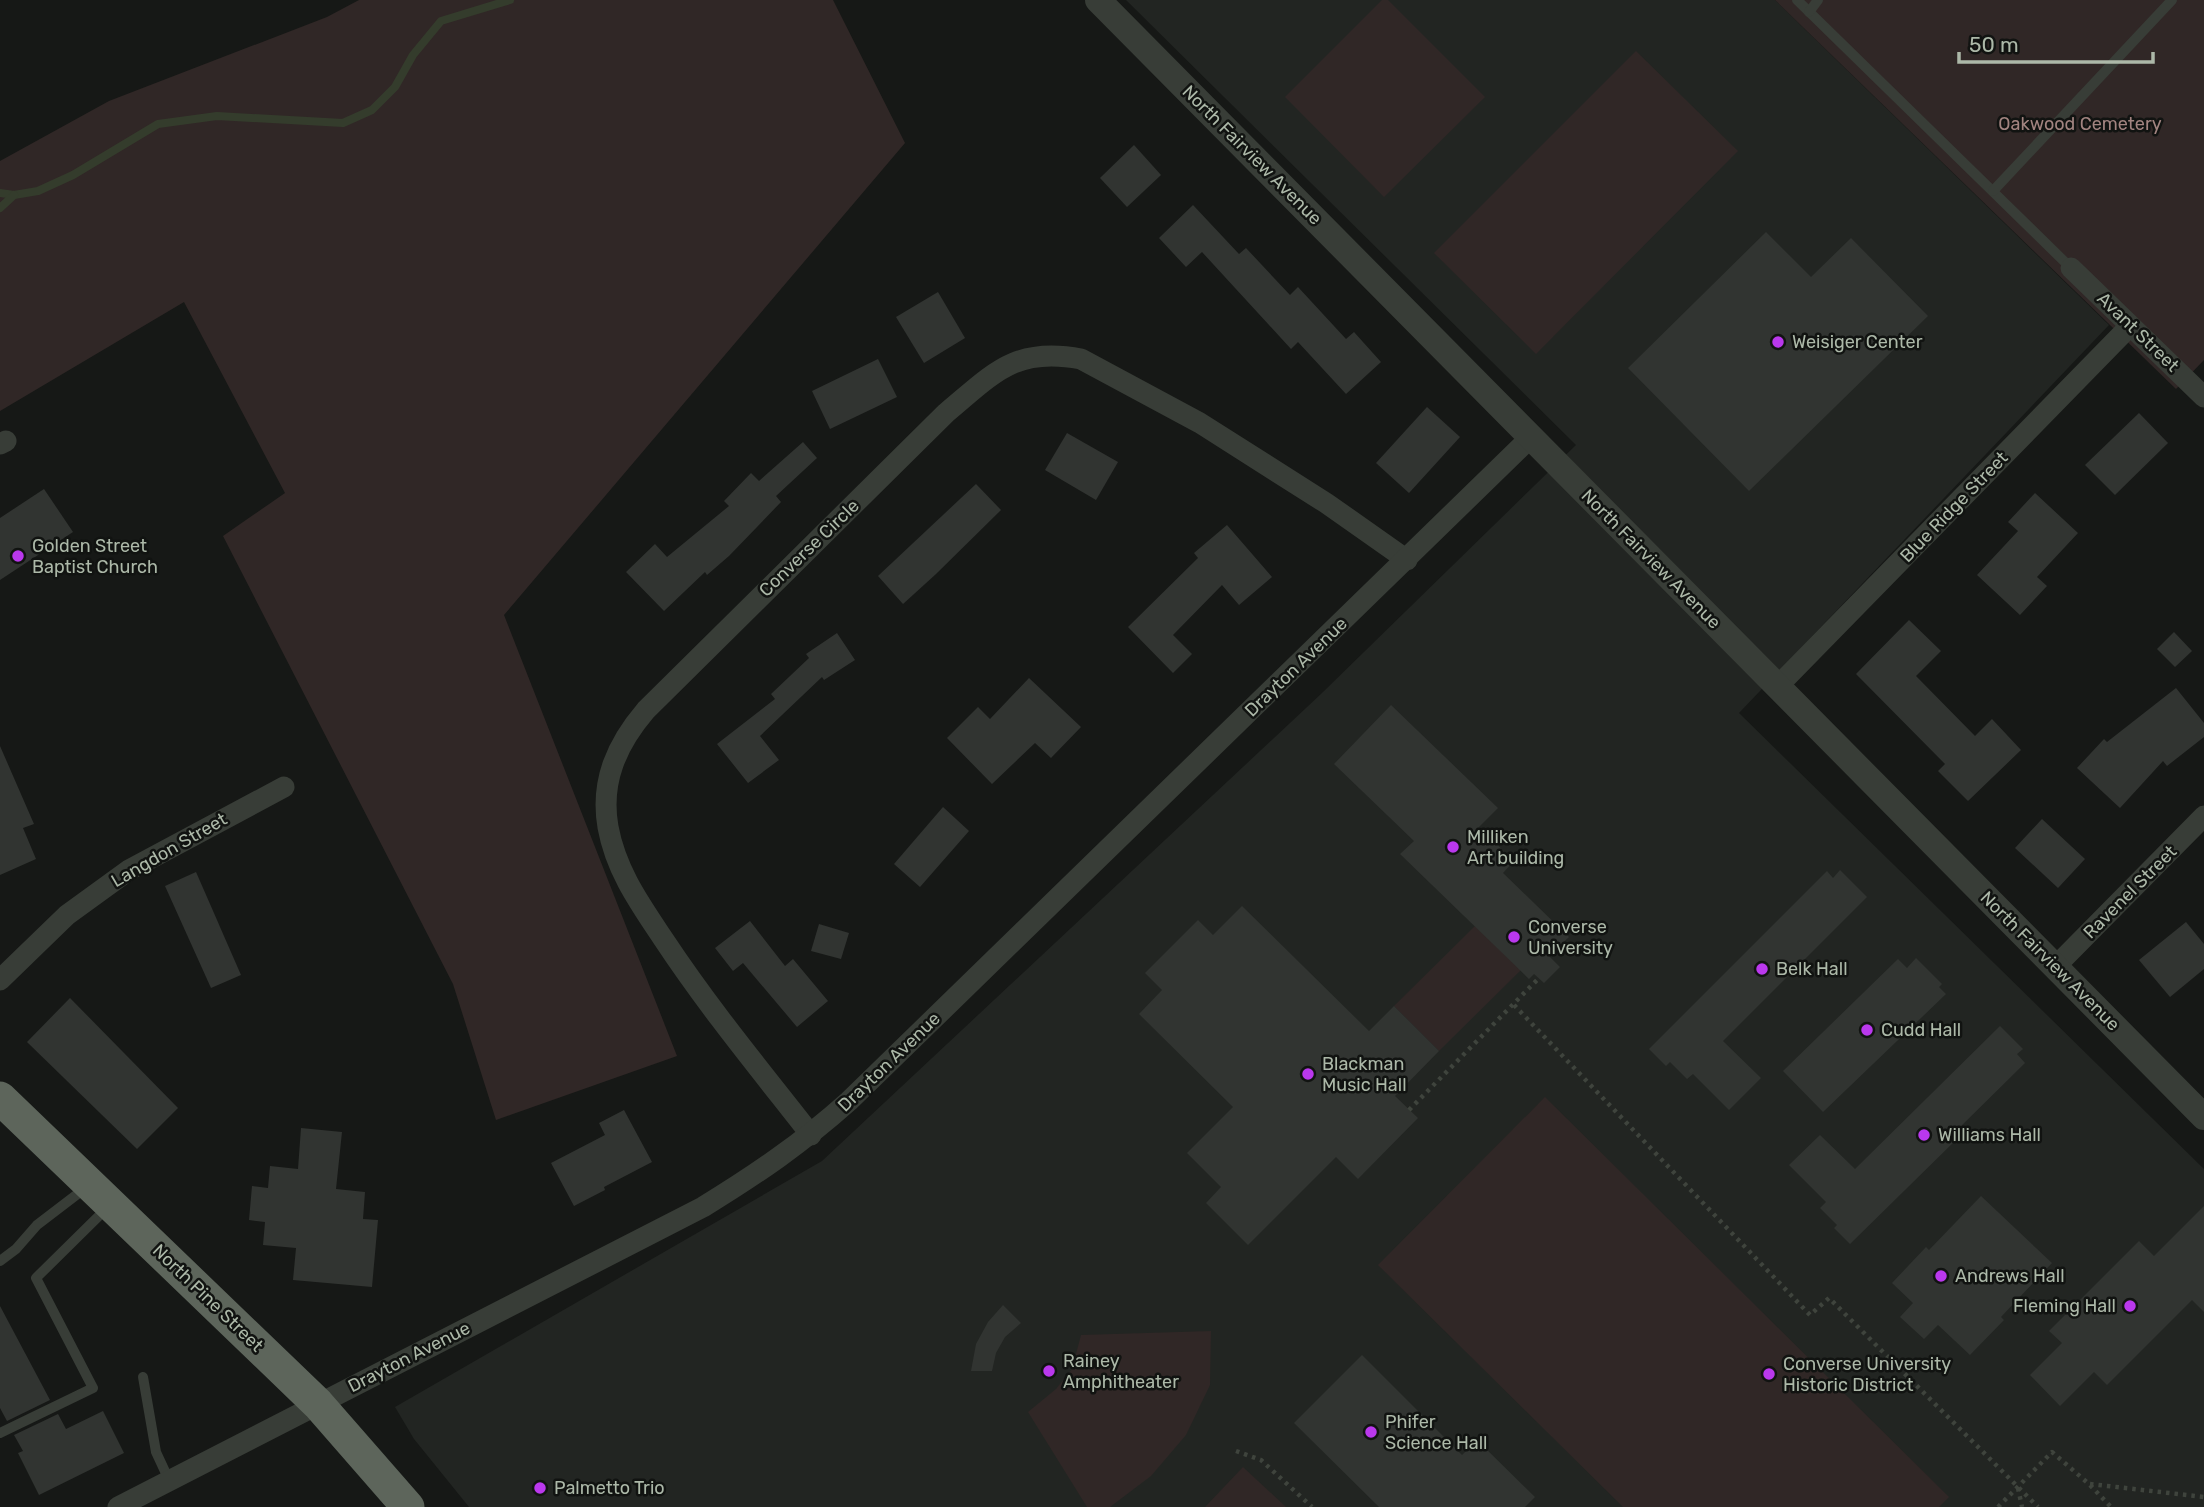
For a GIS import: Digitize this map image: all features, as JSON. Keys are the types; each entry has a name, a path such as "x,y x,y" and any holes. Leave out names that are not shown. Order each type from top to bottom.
{"highway":[{"name":"North Pine Street","path":"0,1098 318,1404 408,1507"}],"street":[{"name":"North Fairview Avenue","path":"1098,0 2204,1117"},
{"name":"Avant Street","path":"2071,268 2130,326 2199,383"},
{"name":"Blue Ridge Street","path":"1777,687 2130,326"},
{"name":"Converse Circle","path":"811,1135 701,995 628,886 615,856 608,824 607,791 614,760 626,733 646,710 936,423 999,370 1017,360 1060,354 1081,359 1200,423 1326,503 1407,560"},
{"name":"Drayton Avenue","path":"117,1507 703,1207 759,1173 811,1135 1531,437"},
{"name":"Langdon Street","path":"0,980 67,915 128,870 284,787"},
{"name":"Ravenel Street","path":"2056,967 2204,816"}],"lane":[{"path":"1797,0 2071,268"},
{"path":"1808,12 1818,0"},
{"path":"1993,191 2172,0"},
{"path":"0,1261 16,1249 37,1225 101,1194"},
{"path":"0,1433 93,1388 36,1278 101,1194"},
{"path":"143,1377 156,1452 169,1480"}],"path":[{"path":"1409,1110 1539,978"},
{"path":"1514,1005 1810,1315 1829,1298 2038,1507"},
{"path":"1236,1451 1261,1460 1312,1507"},
{"path":"1998,1507 2052,1452 2111,1507"},
{"path":"2089,1484 2204,1497"},
{"path":"2018,1487 2021,1507"}],"shaded area":[{"name":"Converse University","path":"1126,0 1775,0 2109,325 1739,713 2204,1169 2204,1507 469,1507 414,1439 395,1407 822,1161 1322,693 1576,445"}],"green space":[{"path":"359,0 833,0 905,143 504,615 677,1056 496,1120 453,984 223,536 285,493 184,302 0,411 0,161 109,101 327,17"},
{"path":"1382,0 1388,0 1485,97 1384,197 1285,97"},
{"name":"Oakwood Cemetery","path":"1775,0 2204,0 2204,360 2176,389"},
{"path":"1636,51 1738,151 1536,354 1434,253"},
{"path":"1475,926 1521,970 1439,1051 1394,1006"},
{"path":"1545,1097 1949,1497 1939,1507 1623,1507 1378,1265"},
{"path":"1211,1331 1210,1385 1186,1435 1151,1476 1110,1507 1087,1507 1028,1412 1056,1389 1072,1369 1081,1335"},
{"path":"1243,1467 1286,1507 1205,1507"}],"building":[{"path":"1134,145 1161,175 1127,207 1100,178"},
{"path":"1193,205 1239,254 1246,248 1290,295 1298,287 1346,339 1354,332 1381,362 1346,394 1298,342 1291,349 1202,252 1186,267 1159,238"},
{"name":"Weisiger Center","path":"1766,232 1811,277 1851,238 1928,316 1749,491 1628,368"},
{"path":"938,292 965,338 924,363 896,317"},
{"path":"878,359 897,397 830,429 812,391"},
{"path":"1427,407 1460,437 1409,493 1376,463"},
{"path":"2139,413 2168,443 2115,495 2085,465"},
{"path":"1067,433 1118,462 1096,500 1045,470"},
{"path":"803,442 817,458 776,496 781,502 729,556 707,575 705,572 664,611 626,572 655,544 667,557 729,506 724,501 751,473 759,481"},
{"path":"976,484 1001,510 903,604 878,576"},
{"name":"Golden Street Baptist Church","path":"44,489 73,532 0,580 0,518"},
{"path":"2035,493 2078,533 2037,577 2047,586 2020,615 1977,575 2018,531 2008,522"},
{"path":"1227,525 1272,577 1239,605 1222,585 1173,635 1192,654 1173,673 1128,627 1198,558 1194,553"},
{"path":"1909,620 1941,651 1916,676 1975,736 1992,719 2021,750 1968,801 1938,771 1945,764 1856,674"},
{"path":"2174,632 2192,651 2175,667 2157,649"},
{"path":"837,633 855,660 824,680 822,677 760,736 779,760 748,783 717,744 775,699 771,694 809,658 806,654"},
{"path":"1029,678 1081,727 1051,758 1035,743 992,784 947,738 978,707 990,719"},
{"path":"2176,688 2204,723 2204,737 2167,766 2163,761 2120,808 2077,768 2104,739 2107,742"},
{"name":"Milliken Art building","path":"1391,705 1498,808 1479,827 1514,861 1503,873 1569,937 1549,956 1560,967 1544,983 1534,974 1529,979 1400,854 1414,841 1334,764"},
{"path":"0,746 34,824 23,828 36,859 0,875"},
{"path":"943,807 969,831 920,887 894,864"},
{"path":"2042,819 2085,859 2058,888 2015,848"},
{"name":"Belk Hall","path":"1840,870 1867,897 1723,1041 1761,1078 1729,1110 1693,1074 1687,1079 1670,1062 1666,1066 1649,1049 1827,871 1833,878"},
{"path":"196,872 241,975 211,988 165,886"},
{"name":"Blackman Music Hall","path":"1242,906 1369,1031 1394,1006 1439,1051 1395,1096 1418,1118 1358,1179 1336,1157 1248,1245 1206,1203 1221,1187 1187,1153 1233,1107 1139,1014 1162,990 1145,973 1198,920 1213,935"},
{"path":"750,921 785,966 793,959 828,1001 797,1027 743,963 733,971 715,948"},
{"path":"2186,922 2204,944 2204,969 2170,997 2139,960"},
{"path":"819,924 849,933 841,959 811,951"},
{"name":"Cudd Hall","path":"1916,958 1942,984 1939,987 1946,994 1823,1112 1783,1071 1898,959 1907,968"},
{"path":"70,998 178,1108 137,1149 27,1042"},
{"name":"Williams Hall","path":"2000,1026 2023,1049 2017,1054 2025,1063 1955,1132 1960,1136 1850,1244 1834,1228 1837,1225 1820,1208 1826,1202 1789,1165 1820,1135 1855,1169"},
{"path":"624,1110 652,1162 574,1206 551,1163 605,1135 599,1123"},
{"path":"301,1128 342,1132 336,1189 365,1192 363,1219 378,1220 372,1287 293,1280 296,1248 263,1245 265,1222 249,1220 252,1186 268,1188 270,1166 298,1169"},
{"name":"Andrews Hall","path":"1981,1196 2052,1263 2001,1317 2004,1320 1970,1355 1938,1325 1924,1339 1900,1317 1913,1303 1892,1283 1926,1247 1929,1250"},
{"name":"Fleming Hall","path":"2204,1206 2204,1312 2192,1300 2107,1385 2094,1372 2060,1406 2030,1375 2062,1343 2049,1331 2139,1241 2154,1256"},
{"path":"1003,1305 1021,1323 1005,1337 996,1353 992,1371 971,1371 976,1344 988,1322"},
{"path":"0,1306 50,1400 7,1421 0,1408"},
{"name":"Phifer Science Hall","path":"1362,1355 1462,1455 1477,1440 1535,1497 1525,1507 1379,1507 1294,1423"},
{"path":"103,1411 124,1453 39,1495 18,1453 23,1451 14,1435 58,1414 66,1429"}],"waterway":[{"path":"0,193 14,195 38,191 73,175 158,124 217,116 343,123 372,110 395,87 413,55 441,21 510,0"},
{"path":"0,208 14,195"}],"place":[{"name":"Weisiger Center","path":"1778,342"},
{"name":"Golden Street Baptist Church","path":"18,556"},
{"name":"Milliken Art building","path":"1453,847"},
{"name":"Converse University","path":"1514,937"},
{"name":"Belk Hall","path":"1762,969"},
{"name":"Cudd Hall","path":"1867,1030"},
{"name":"Blackman Music Hall","path":"1308,1074"},
{"name":"Williams Hall","path":"1924,1135"},
{"name":"Andrews Hall","path":"1941,1276"},
{"name":"Fleming Hall","path":"2130,1306"},
{"name":"Rainey Amphitheater","path":"1049,1371"},
{"name":"Converse University Historic District","path":"1769,1374"},
{"name":"Phifer Science Hall","path":"1371,1432"},
{"name":"Palmetto Trio","path":"540,1488"}]}
